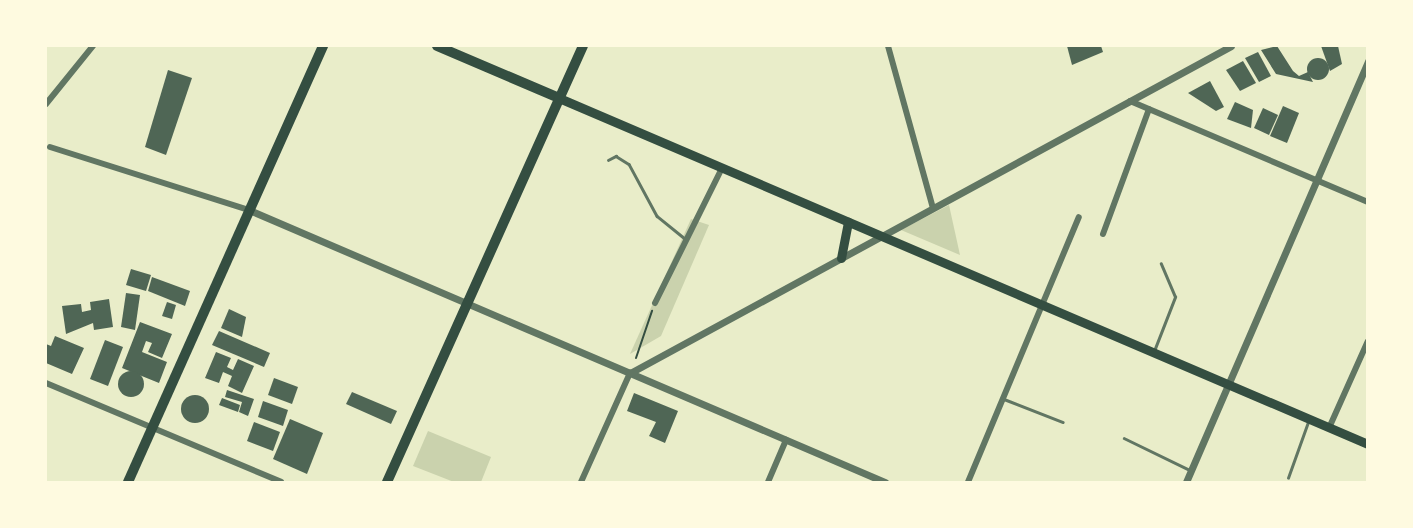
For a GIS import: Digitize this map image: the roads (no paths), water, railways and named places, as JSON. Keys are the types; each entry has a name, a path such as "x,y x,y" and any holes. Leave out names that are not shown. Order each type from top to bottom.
{"main road":[{"path":"128,482 323,46"},
{"path":"437,46 1367,444"},
{"path":"387,482 583,46"},
{"path":"841,258 848,222"}],"street":[{"path":"46,104 93,46"},
{"path":"888,46 933,208"},
{"path":"581,482 630,373 1231,46"},
{"path":"1186,482 1367,61"},
{"path":"1130,101 1367,202"},
{"path":"1103,234 1149,109"},
{"path":"50,147 249,210 885,482"},
{"path":"655,303 684,238 722,168"},
{"path":"968,482 1044,306 1079,217"},
{"path":"1329,428 1367,341"},
{"path":"46,383 281,482"},
{"path":"768,482 786,440"}],"lane":[{"path":"608,160 616,156 629,164 657,216 684,238"},
{"path":"1153,352 1175,297 1161,264"},
{"path":"1004,399 1063,422"},
{"path":"1288,478 1309,419"},
{"path":"1124,438 1191,471"}]}
